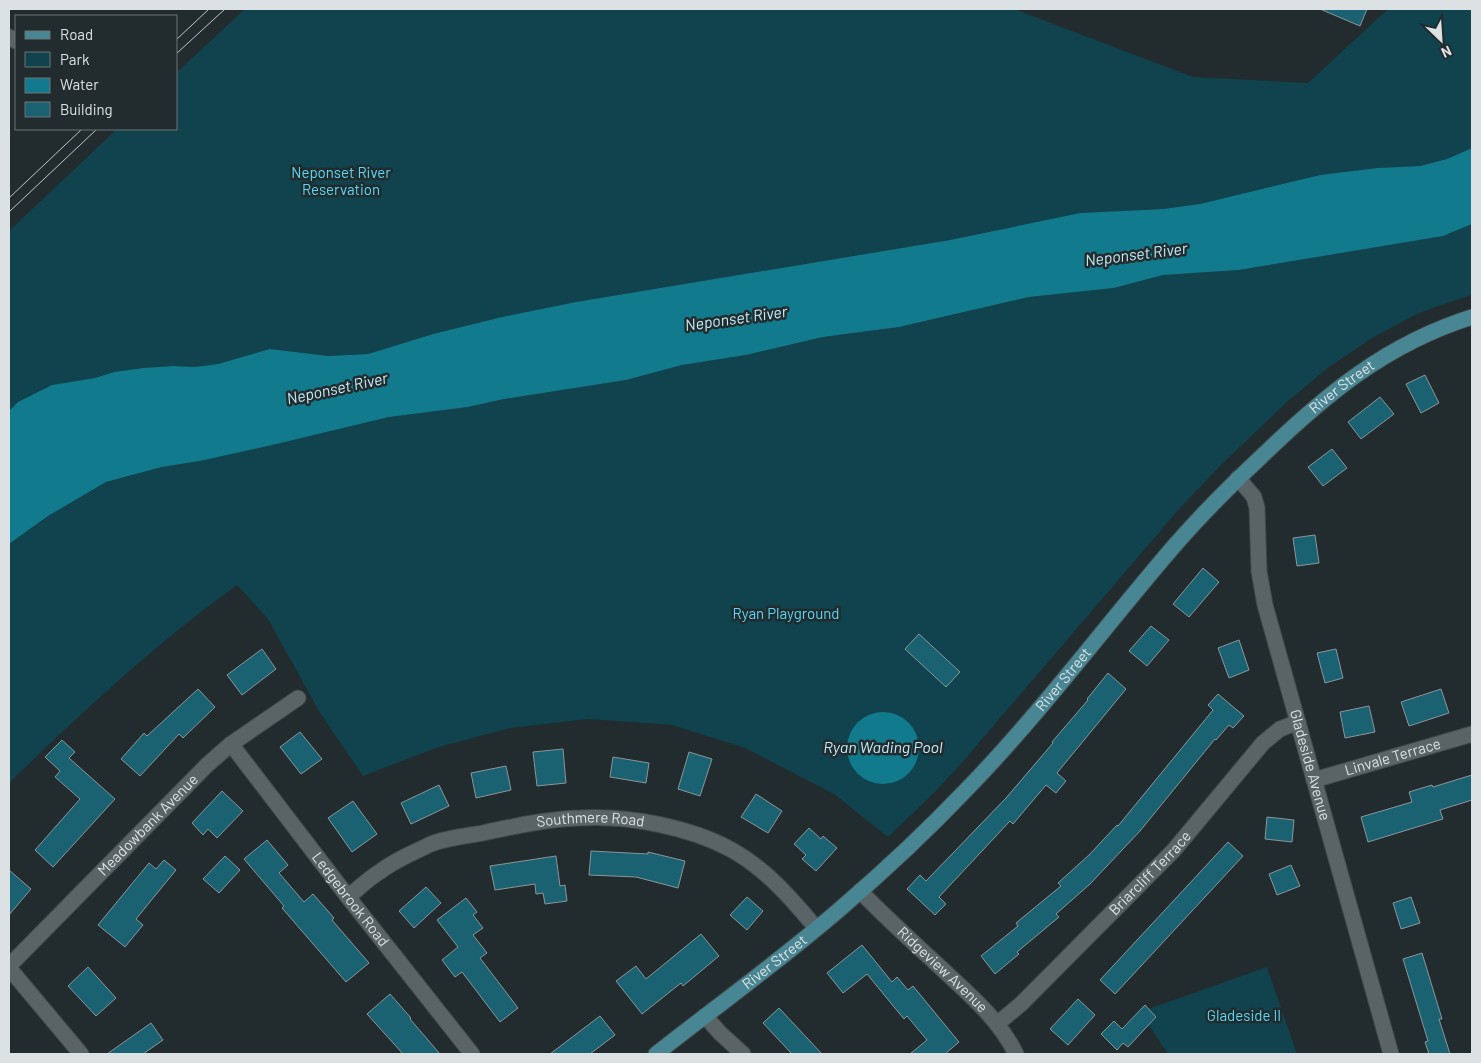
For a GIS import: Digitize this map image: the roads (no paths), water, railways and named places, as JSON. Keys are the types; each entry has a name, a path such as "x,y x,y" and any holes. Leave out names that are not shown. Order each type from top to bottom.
{"main road":[{"name":"River Street","path":"656,1054 860,891 946,810 1003,751 1177,543 1238,478 1302,417 1362,370 1417,338 1472,317"}],"street":[{"name":"Gladeside Avenue","path":"1238,478 1254,497 1257,508 1261,588 1392,1054"},
{"name":"Meadowbank Avenue","path":"9,967 172,799 232,744 298,698"},
{"name":"Briarcliff Terrace","path":"997,1024 1021,1004 1159,866 1189,833 1263,743 1280,729 1298,722"},
{"name":"Linvale Terrace","path":"1314,780 1472,734"},
{"name":"Ledgebrook Road","path":"232,744 348,897 472,1054"},
{"name":"Southmere Road","path":"348,897 382,870 433,843 536,822 582,817 601,818 662,826 696,835 728,848 743,856 768,876 816,928"},
{"name":"Ridgeview Avenue","path":"860,891 977,1001 997,1024 1016,1054"},
{"path":"9,967 81,1054"},
{"path":"705,1016 742,1054"}],"water":[{"name":"Neponset River","path":"1472,148 1472,224 1443,236 1239,270 1163,275 1114,288 1029,297 899,327 823,337 746,355 682,365 626,380 504,399 468,407 389,417 200,461 162,467 106,482 48,516 9,544 9,411 18,402 52,385 143,368 195,367 218,364 270,349 328,356 368,354 433,334 502,317 576,302 950,240 1080,213 1163,209 1200,204 1320,175 1377,168 1420,166 1447,159"},
{"name":"Ryan Wading Pool","path":"883,712 903,718 913,728 919,748 913,768 903,778 883,784 863,778 853,768 847,748 853,728 863,718"}],"tram line":[{"path":"178,38 209,9"},
{"path":"178,52 225,9"},
{"path":"9,198 81,130"},
{"path":"9,212 96,130"}],"park label":[{"name":"Neponset River Reservation","path":"341,182"},
{"name":"Ryan Playground","path":"786,614"},
{"name":"Gladeside II","path":"1244,1016"}]}
